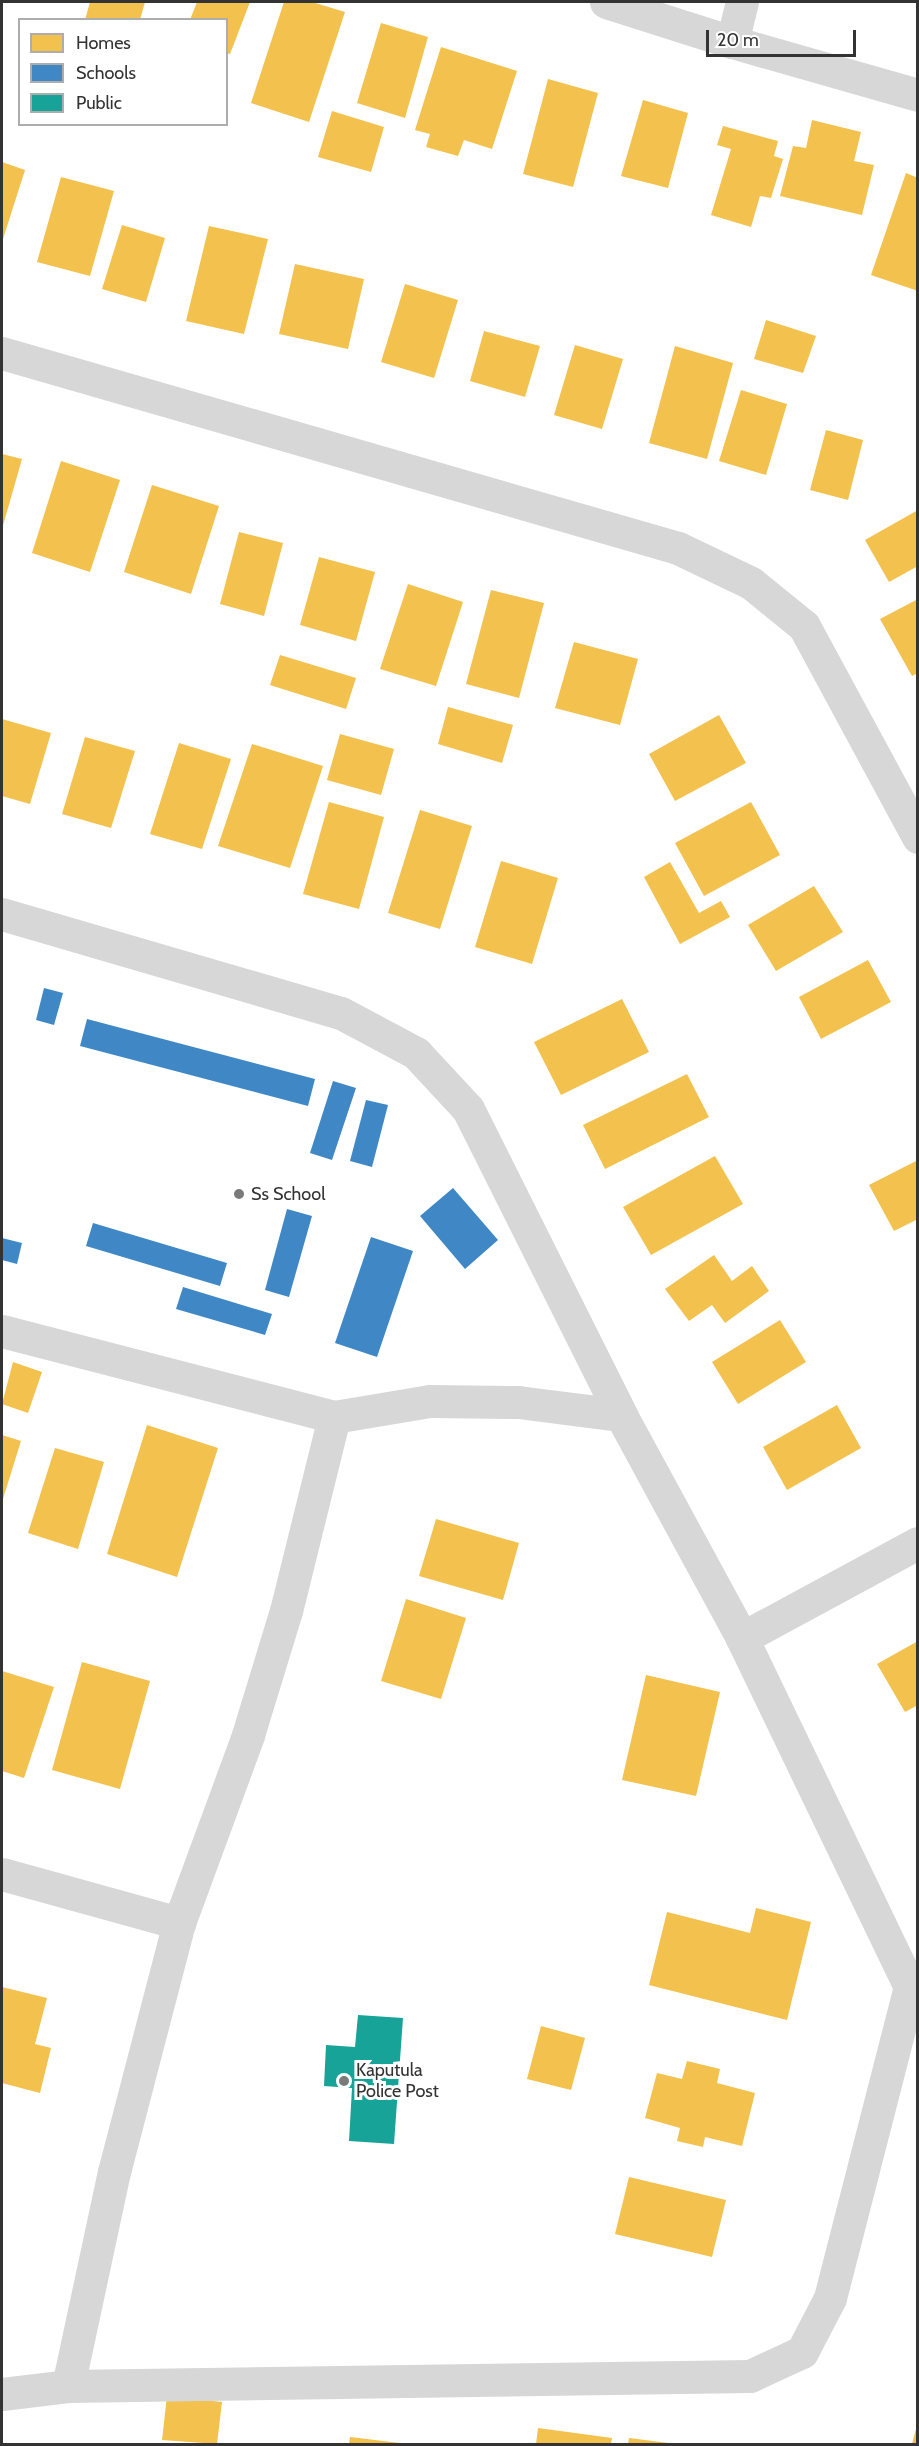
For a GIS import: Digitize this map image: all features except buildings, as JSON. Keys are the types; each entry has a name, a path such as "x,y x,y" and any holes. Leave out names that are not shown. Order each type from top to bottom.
{"street":[{"path":"606,2 732,42 918,94"},
{"path":"732,42 742,2"},
{"path":"2,353 678,548 751,583 804,626 918,837"},
{"path":"2,914 341,1013 416,1053 468,1109 621,1415 742,1638 914,1989 830,2298 802,2352 750,2376 68,2386 2,2394"},
{"path":"2,1331 334,1417 430,1401 518,1402 621,1415"},
{"path":"68,2386 114,2172 179,1923 248,1735 286,1611 334,1417"},
{"path":"742,1638 918,1543"},
{"path":"2,1874 179,1923"}],"place":[{"name":"Ss School","path":"239,1194"},
{"name":"Kaputula Police Post","path":"344,2081"}]}
